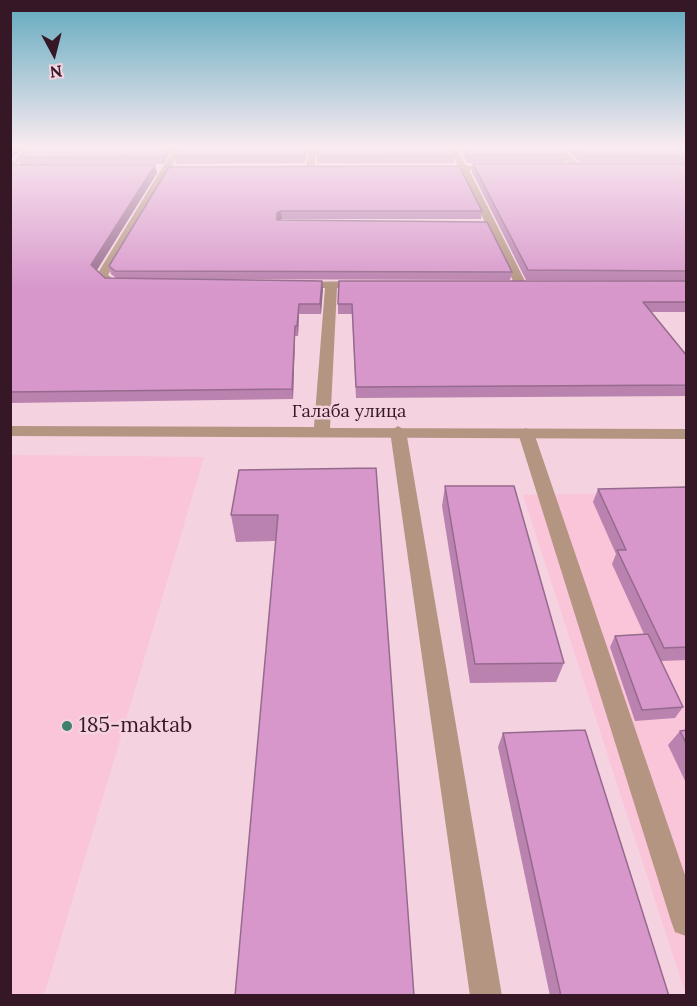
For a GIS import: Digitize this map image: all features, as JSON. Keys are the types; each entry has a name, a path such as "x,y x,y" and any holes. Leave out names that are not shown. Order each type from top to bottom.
{"street":[{"path":"134,286 113,284 102,276 151,194"},
{"path":"475,194 521,285"},
{"path":"480,224 491,224"},
{"path":"322,431 331,284"},
{"path":"285,285 379,284"},
{"name":"Галаба улица","path":"10,431 687,434"},
{"path":"398,431 486,996"},
{"path":"526,433 687,921"}],"shaded area":[{"name":"185-maktab","path":"11,455 204,457 44,995 11,995"},
{"path":"686,492 686,995 523,495"}],"building":[{"path":"10,194 136,194 91,265 105,278 322,281 320,304 299,304 297,326 295,326 292,389 10,392"},
{"path":"153,194 473,194 482,211 281,211 277,213 277,220 487,222 512,272 115,271 109,266"},
{"path":"489,194 687,194 687,271 528,270"},
{"path":"339,281 687,281 687,302 643,302 687,356 687,385 356,387 352,304 338,304"},
{"path":"376,468 414,996 235,996 278,515 231,515 239,470"},
{"path":"445,486 514,486 564,663 475,664"},
{"path":"687,487 687,647 664,648 617,550 626,550 598,489"},
{"path":"648,634 683,707 642,710 615,636"},
{"path":"585,730 669,996 561,996 503,733"},
{"path":"687,730 687,745 680,731"}],"place":[{"name":"185-maktab","path":"67,726"}]}
